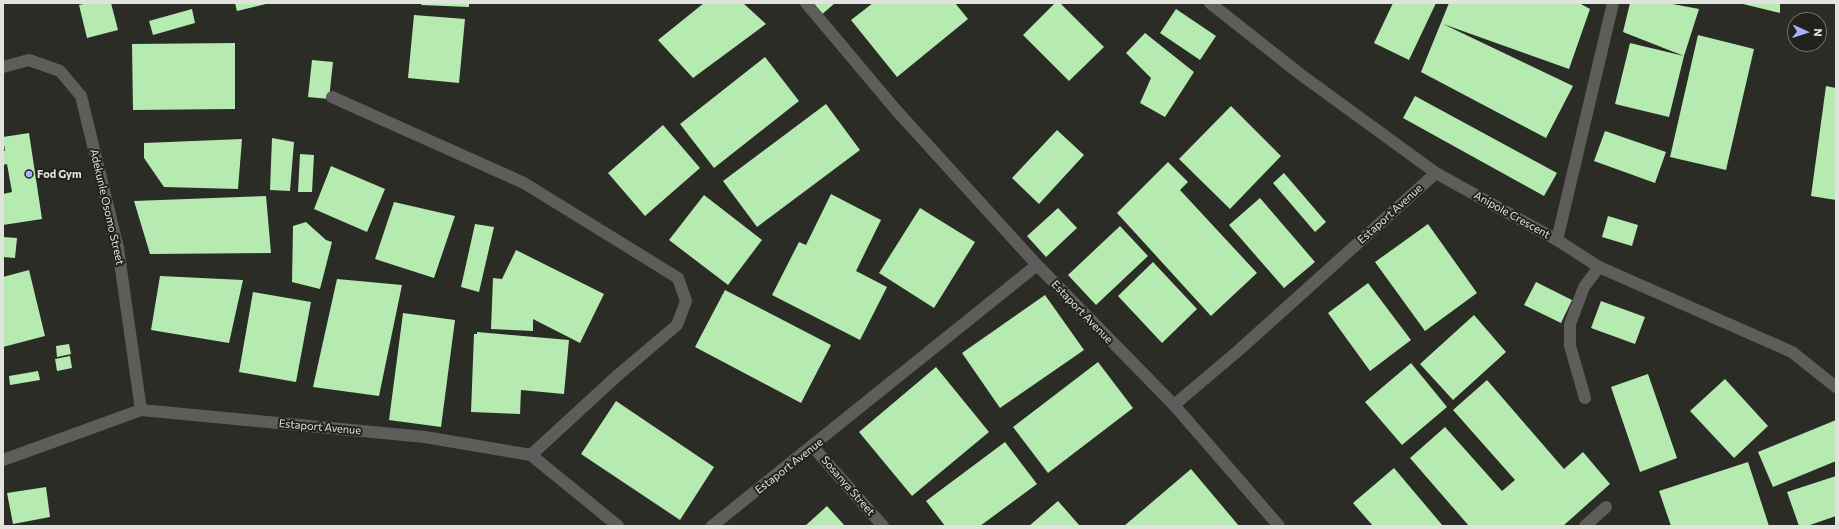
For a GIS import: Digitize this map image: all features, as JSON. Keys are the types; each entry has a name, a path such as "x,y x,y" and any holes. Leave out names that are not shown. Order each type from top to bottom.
{"street":[{"path":"806,3 896,110 1037,265"},
{"name":"Anipole Crescent","path":"1210,3 1300,74 1436,173 1557,240 1599,267 1792,352 1836,387"},
{"path":"1557,240 1613,3"},
{"name":"Adekunle Osomo Street","path":"3,66 30,60 60,71 81,96 118,248 141,410"},
{"path":"332,97 524,184 678,278 686,302 677,325 618,375 531,455"},
{"name":"Estaport Avenue","path":"712,526 813,447 1037,265 1174,405 1239,350 1436,173"},
{"path":"1585,398 1570,346 1570,324 1584,287 1599,267"},
{"path":"1174,405 1279,526"},
{"name":"Estaport Avenue","path":"3,460 141,410 424,437 531,455 618,526"},
{"name":"Sosanya Street","path":"813,447 883,526"},
{"path":"1585,526 1606,507"}],"building":[{"path":"88,3 111,3 118,30 87,38 79,5"},
{"path":"235,3 266,3 266,4 237,11"},
{"path":"422,3 469,3 469,7 421,5"},
{"path":"704,3 743,3 766,24 693,78 658,40"},
{"path":"809,3 835,3 820,16"},
{"path":"873,3 955,3 968,19 897,77 851,20"},
{"path":"1055,3 1060,3 1104,47 1069,81 1023,35"},
{"path":"1393,3 1436,3 1409,60 1374,43"},
{"path":"1449,3 1579,3 1590,9 1569,69 1443,24 1573,86 1546,138 1421,72"},
{"path":"1630,3 1667,3 1699,9 1684,56 1623,32"},
{"path":"1780,3 1780,13 1743,4"},
{"path":"192,9 195,23 153,35 149,21"},
{"path":"1176,9 1216,36 1200,60 1160,33"},
{"path":"414,15 465,19 459,83 408,78"},
{"path":"1145,33 1194,72 1165,117 1140,103 1151,78 1126,53"},
{"path":"1698,35 1754,49 1726,170 1670,157"},
{"path":"235,43 235,109 133,110 132,44"},
{"path":"1630,43 1684,56 1669,117 1615,104"},
{"path":"765,57 799,101 714,168 680,124"},
{"path":"312,60 333,62 329,99 308,97"},
{"path":"1826,86 1836,88 1836,200 1811,196"},
{"path":"1415,96 1557,173 1544,196 1403,118"},
{"path":"826,104 860,150 757,227 723,181"},
{"path":"1231,106 1281,156 1230,209 1179,159"},
{"path":"663,125 700,168 645,216 608,173"},
{"path":"1057,130 1084,155 1039,204 1012,178"},
{"path":"1605,131 1666,152 1655,183 1594,161"},
{"path":"29,133 42,219 3,225 3,194 12,192 7,164 3,165 3,151 5,151 3,137"},
{"path":"272,138 294,142 290,191 270,190"},
{"path":"242,139 238,189 164,187 144,158 144,143"},
{"path":"300,154 314,155 312,192 298,192"},
{"path":"1168,162 1188,182 1180,190 1257,273 1211,316 1117,213"},
{"path":"331,166 385,189 367,232 314,209"},
{"path":"1284,173 1326,222 1315,232 1273,183"},
{"path":"831,194 881,220 856,271 887,287 860,340 772,295 799,242 806,245"},
{"path":"704,195 762,240 728,285 669,240"},
{"path":"266,196 271,253 150,254 134,201"},
{"path":"1260,198 1315,262 1284,288 1229,225"},
{"path":"394,202 455,216 434,278 375,259"},
{"path":"920,208 975,242 934,308 879,273"},
{"path":"1058,208 1077,228 1046,257 1027,236"},
{"path":"1608,216 1638,225 1632,246 1602,237"},
{"path":"306,222 326,240 332,242 320,289 292,282 293,226"},
{"path":"475,224 494,227 479,292 461,287"},
{"path":"1428,224 1477,293 1425,331 1375,262"},
{"path":"1120,226 1148,256 1096,305 1068,275"},
{"path":"3,237 17,238 15,258 3,257"},
{"path":"516,250 604,294 580,343 533,319 533,331 491,329 493,278 502,279"},
{"path":"1153,262 1197,309 1162,343 1118,296"},
{"path":"29,270 45,336 3,347 3,277"},
{"path":"160,276 243,280 229,343 151,330"},
{"path":"337,279 402,285 379,396 313,387"},
{"path":"1536,282 1572,300 1561,323 1524,305"},
{"path":"1368,283 1411,340 1370,371 1328,313"},
{"path":"725,290 831,345 801,403 695,347"},
{"path":"253,292 311,302 296,382 239,372"},
{"path":"1045,295 1084,350 1000,408 962,353"},
{"path":"1601,301 1645,317 1635,344 1591,328"},
{"path":"403,313 455,320 441,427 389,420"},
{"path":"1474,315 1506,352 1453,400 1420,364"},
{"path":"477,332 569,340 564,394 521,390 520,414 471,412 474,334 477,334"},
{"path":"69,344 71,354 57,357 56,346"},
{"path":"70,356 72,368 57,371 55,359"},
{"path":"1098,362 1133,408 1048,473 1013,427"},
{"path":"1411,363 1447,407 1402,445 1365,402"},
{"path":"936,367 989,432 912,496 859,432"},
{"path":"38,371 40,380 10,385 9,376"},
{"path":"1648,374 1677,458 1640,472 1611,387"},
{"path":"1725,379 1768,426 1734,458 1690,411"},
{"path":"1487,380 1564,469 1583,452 1610,484 1563,526 1469,526 1410,458 1445,427 1502,491 1515,480 1453,410"},
{"path":"616,401 714,467 680,520 581,454"},
{"path":"1836,420 1836,461 1773,487 1758,452"},
{"path":"1005,442 1037,484 980,526 945,526 926,501"},
{"path":"1748,462 1769,526 1671,526 1659,491"},
{"path":"1394,468 1443,526 1373,526 1353,503"},
{"path":"1191,469 1239,526 1124,526"},
{"path":"1836,476 1836,516 1807,526 1799,526 1787,492"},
{"path":"46,487 50,517 13,524 7,493"},
{"path":"1058,501 1080,526 1029,526"},
{"path":"827,506 845,526 805,526"}],"place":[{"name":"Fod Gym","path":"29,174"}]}
